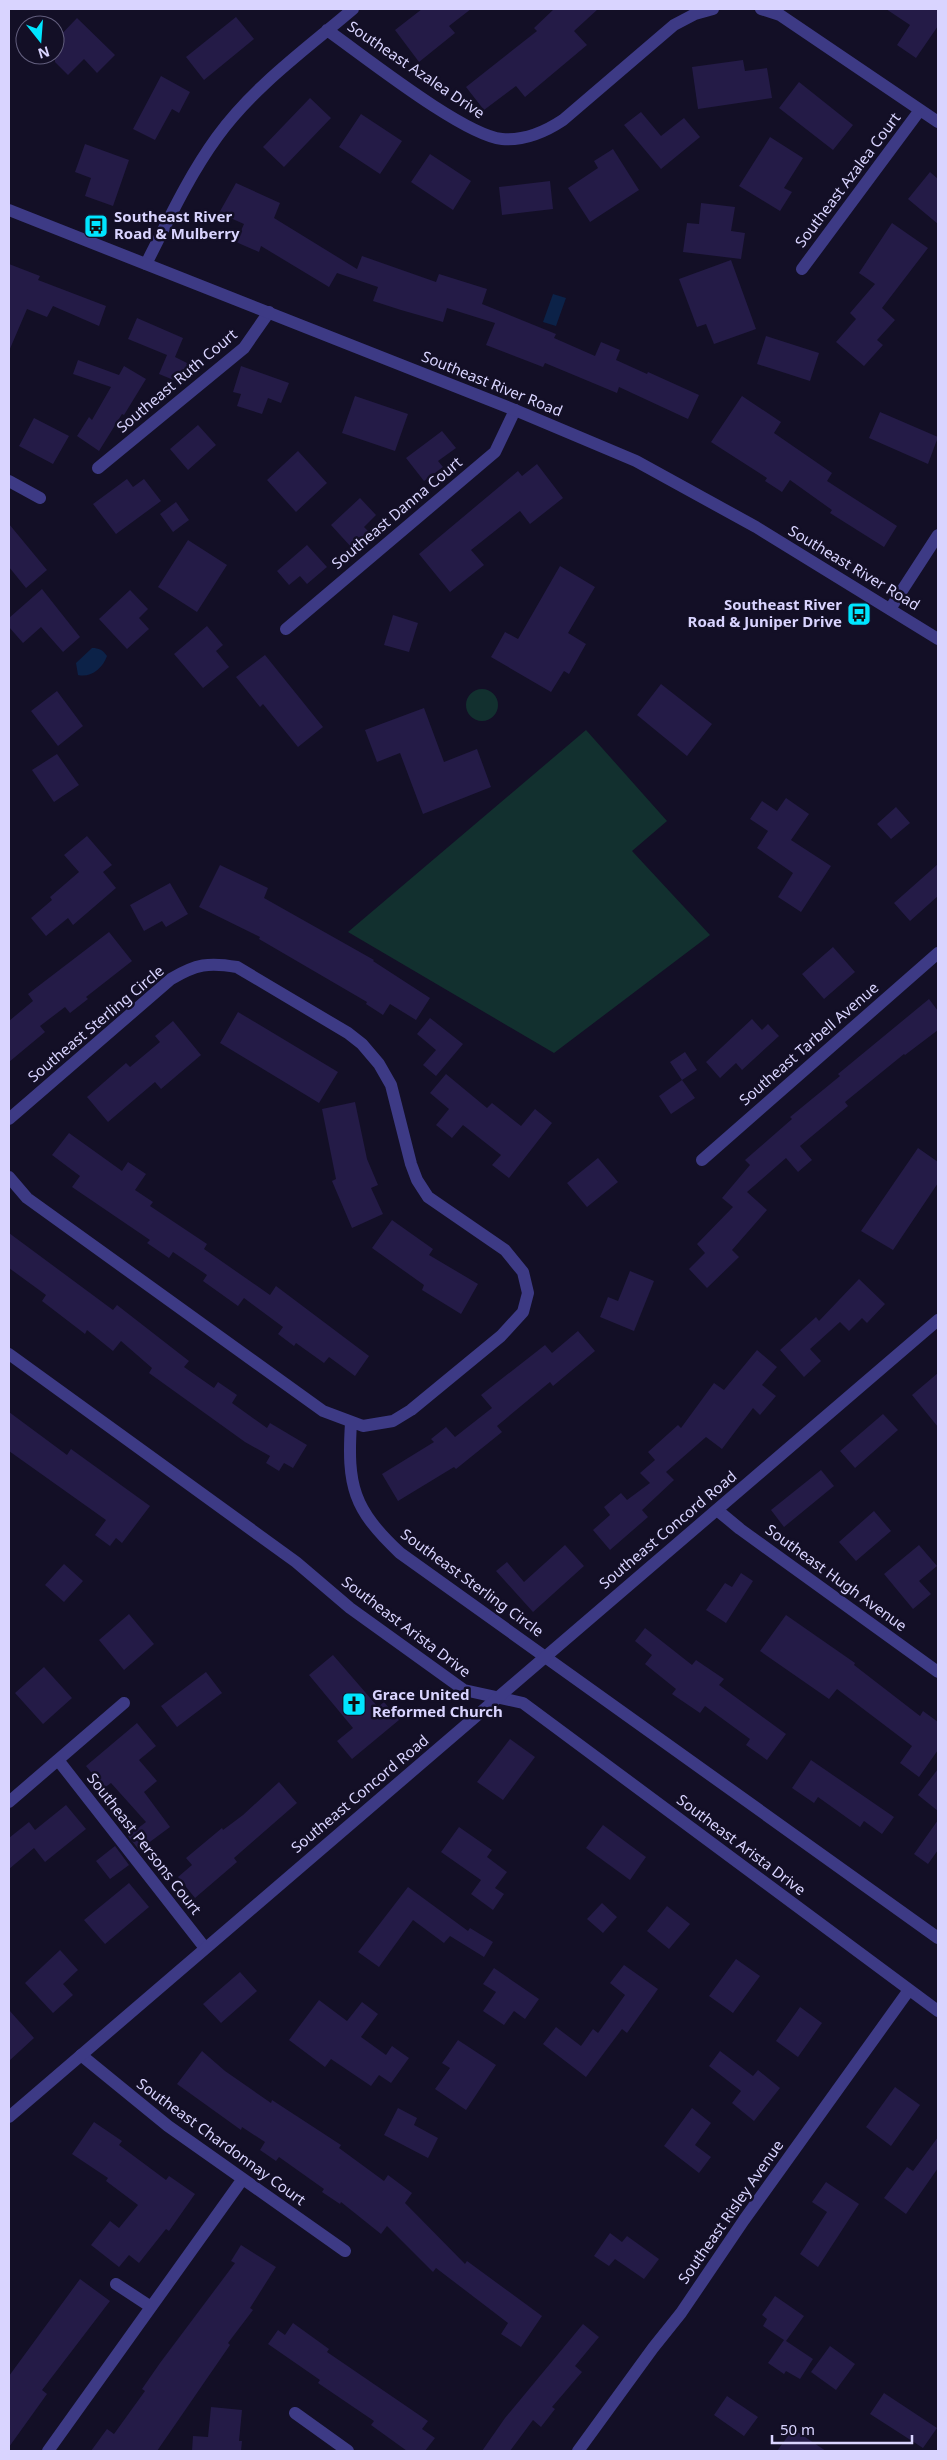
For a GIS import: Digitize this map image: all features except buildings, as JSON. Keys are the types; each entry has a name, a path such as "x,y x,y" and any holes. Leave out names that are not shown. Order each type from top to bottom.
{"street":[{"path":"146,264 179,197 218,136 266,83 353,9"},
{"name":"Southeast Azalea Drive","path":"328,30 437,107 477,132 500,139 516,139 549,129 563,120 674,25 695,14 713,9"},
{"path":"761,9 780,15 938,122"},
{"name":"Southeast Azalea Court","path":"802,269 920,110"},
{"name":"Southeast River Road","path":"9,210 593,442 688,488 756,527 938,639"},
{"name":"Southeast Ruth Court","path":"98,468 244,348 269,312"},
{"name":"Southeast Danna Court","path":"286,629 495,452 515,410"},
{"path":"9,481 40,498"},
{"path":"890,609 938,535"},
{"name":"Southeast Tarbell Avenue","path":"702,1160 938,953"},
{"name":"Southeast Sterling Circle","path":"9,1119 171,979 188,968 204,964 237,967 348,1033 362,1044 379,1064 391,1085 411,1164 417,1180 428,1197 505,1250 524,1272 528,1293 523,1312 501,1336 411,1410 393,1421 363,1426 323,1411 27,1198 9,1177"},
{"name":"Southeast Concord Road","path":"9,2117 938,1320"},
{"name":"Southeast Arista Drive","path":"9,1354 296,1562 350,1608 464,1690 523,1703 938,2011"},
{"name":"Southeast Sterling Circle","path":"352,1423 349,1459 352,1487 366,1516 384,1538 400,1553 545,1657"},
{"name":"Southeast Hugh Avenue","path":"717,1510 740,1529 938,1672"},
{"path":"545,1657 938,1938"},
{"path":"9,1802 124,1703"},
{"name":"Southeast Persons Court","path":"58,1760 205,1948"},
{"name":"Southeast Risley Avenue","path":"578,2451 653,2348 681,2313 744,2220 909,1990"},
{"name":"Southeast Chardonnay Court","path":"81,2055 168,2126 345,2251"},
{"path":"48,2451 242,2180"},
{"path":"116,2284 150,2307"},
{"path":"295,2413 348,2451"}],"green space":[{"path":"482,689 494,693 498,705 494,717 482,721 470,717 466,705 470,693"},
{"path":"586,730 667,821 632,851 710,935 554,1053 348,932"}],"water":[{"path":"553,294 566,298 556,326 543,322"},
{"path":"92,648 104,652 107,656 105,660 96,671 83,676 78,675 76,663"}],"place":[{"name":"Southeast River Road & Mulberry","path":"96,226"},
{"name":"Southeast River Road & Juniper Drive","path":"859,614"},
{"name":"Grace United Reformed Church","path":"354,1704"}]}
